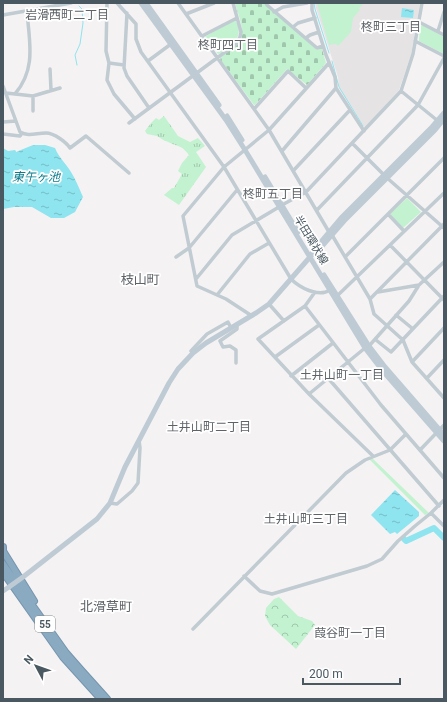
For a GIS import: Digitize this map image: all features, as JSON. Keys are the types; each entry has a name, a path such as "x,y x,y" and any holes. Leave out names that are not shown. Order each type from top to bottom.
{"highway":[{"path":"3,549 66,653"},
{"name":"55","path":"3,564 66,653 107,699"},
{"name":"55","path":"4,574 63,657 101,699"}],"main road":[{"name":"半田環状線","path":"141,3 195,74"},
{"name":"半田環状線","path":"146,3 246,149 330,290 382,370 438,431 444,441"},
{"path":"3,591 96,519 110,503 125,467 173,376 193,353 206,343 252,316 269,304 311,256 316,253 330,233 385,176 441,122 444,113"},
{"name":"半田環状線","path":"311,256 367,347"},
{"name":"半田環状線","path":"438,431 444,435"}],"street":[{"path":"3,15 72,3"},
{"path":"107,3 106,50 109,63 107,76 110,87 135,119"},
{"path":"117,3 136,24 137,44 141,52 224,168 291,279 297,285 315,292 326,292 330,290"},
{"path":"178,3 269,130 370,299 374,314 403,340 412,362 444,398"},
{"path":"186,14 214,3"},
{"path":"130,123 238,41 241,32 233,3"},
{"path":"266,3 274,12 317,48 323,46"},
{"path":"274,12 283,7 307,3"},
{"path":"312,3 323,46 335,77 336,88 364,131"},
{"path":"196,279 232,235 306,192 401,91 413,54 422,3"},
{"path":"15,94 24,80 30,62 27,11"},
{"path":"438,32 444,12"},
{"path":"126,13 124,65 127,76 149,108"},
{"path":"202,36 237,18"},
{"path":"293,27 298,23 315,18"},
{"path":"419,22 444,35"},
{"path":"306,38 319,32"},
{"path":"317,210 418,105 444,57 415,41"},
{"path":"148,61 172,44"},
{"path":"109,63 124,65"},
{"path":"252,316 226,299 197,286 183,216 224,168 269,130 329,63"},
{"path":"50,69 51,90"},
{"path":"254,109 288,71 306,88"},
{"path":"3,86 20,132 30,135 48,133 58,138 70,148 86,136 129,173"},
{"path":"6,93 33,96 60,88"},
{"path":"282,151 336,88"},
{"path":"401,91 441,122"},
{"path":"33,96 33,111"},
{"path":"293,171 350,110"},
{"path":"3,122 16,121"},
{"path":"3,134 15,137 20,136 22,133"},
{"path":"352,143 385,176 443,226 370,299"},
{"path":"345,257 444,158"},
{"path":"176,257 189,248 237,190"},
{"path":"337,296 444,193"},
{"path":"388,214 404,231"},
{"path":"217,295 250,254 269,243"},
{"path":"376,340 391,352 443,298 390,246"},
{"path":"309,394 376,340 419,285 444,262"},
{"path":"378,292 419,285"},
{"path":"315,292 305,306 258,339 291,376 373,456"},
{"path":"269,304 284,321"},
{"path":"305,306 381,405 444,478"},
{"path":"396,316 413,329"},
{"path":"236,363 236,350 230,346 223,347 220,341 237,329 237,325"},
{"path":"275,357 319,325"},
{"path":"412,362 444,328"},
{"path":"291,376 333,343"},
{"path":"427,378 444,360"},
{"path":"328,378 439,506"},
{"path":"441,394 444,391"},
{"path":"420,450 444,425"},
{"path":"193,628 346,473 358,463 390,450 406,434"},
{"path":"110,503 113,505 117,504 132,491 138,483 139,440"},
{"path":"244,576 260,591 272,594 367,566 382,559 398,541 414,526 431,514 444,500"},
{"path":"431,514 444,526"}],"shaded area":[{"path":"315,3 420,3 411,55 399,90 366,127 364,127 339,88 338,77"}],"green space":[{"path":"235,3 265,3 317,50 322,49 326,63 307,85 287,69 254,105 220,59 237,45 242,36 241,25"},
{"path":"317,3 364,3 353,18 351,32 338,46 336,44 329,45"},
{"path":"235,20 239,31 236,41 228,49 218,54 205,37"},
{"path":"422,25 444,37 444,54 419,41 420,26"},
{"path":"164,116 178,136 190,142 198,138 205,146 196,152 206,167 179,205 164,195 174,188 182,174 178,171 182,163 189,155 181,147 165,141 157,136 147,134 145,131 156,118 159,120"},
{"path":"407,198 421,212 403,228 390,214"},
{"path":"372,458 429,513 425,515 369,459"},
{"path":"279,597 298,616 312,621 315,625 296,649 270,625 265,616 266,608 274,599"}],"water":[{"path":"402,8 414,10 413,18 401,17"},
{"name":"東午ヶ池","path":"33,145 45,145 55,148 58,155 73,175 83,197 75,212 64,218 51,218 32,207 14,207 3,209 3,148 8,151 15,150 16,152"},
{"path":"395,490 419,512 419,516 397,534 395,532 390,534 371,515"}],"waterway":[{"path":"314,3 329,53"},
{"path":"77,65 75,55 80,44 83,23 82,9 79,6"},
{"path":"332,61 339,87 363,126"},
{"path":"404,539 406,541 434,528 444,538"}],"district":[{"name":"岩滑西町二丁目","path":"67,15"},
{"name":"柊町三丁目","path":"391,27"},
{"name":"柊町四丁目","path":"228,45"},
{"name":"柊町五丁目","path":"273,194"},
{"name":"枝山町","path":"140,279"},
{"name":"土井山町一丁目","path":"342,375"},
{"name":"土井山町二丁目","path":"209,427"},
{"name":"土井山町三丁目","path":"306,519"},
{"name":"北滑草町","path":"106,606"},
{"name":"葭谷町一丁目","path":"350,633"}]}
